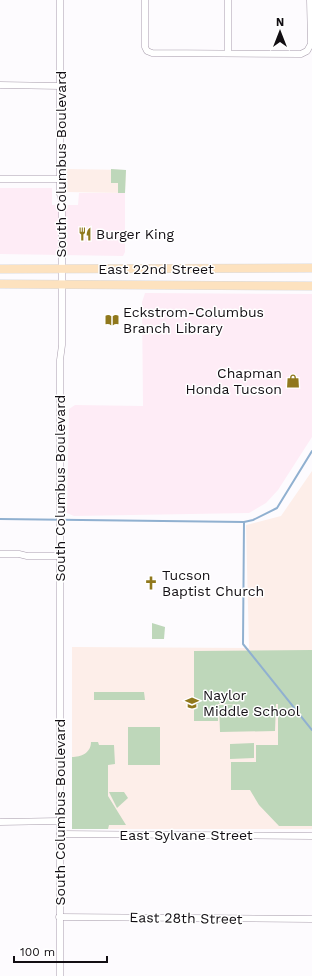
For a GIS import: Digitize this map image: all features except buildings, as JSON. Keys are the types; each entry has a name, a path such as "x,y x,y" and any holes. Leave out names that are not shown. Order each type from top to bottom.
{"main road":[{"name":"East 22nd Street","path":"0,269 312,268"},
{"name":"East 22nd Street","path":"0,284 312,286"}],"street":[{"name":"South Columbus Boulevard","path":"60,0 60,194 62,201 62,345 60,360 60,976"},
{"path":"145,0 145,47 147,51 152,53 301,54 307,53 311,44 310,0"},
{"path":"228,0 228,53"},
{"path":"0,85 61,86"},
{"path":"0,179 60,179"},
{"path":"0,554 20,554 25,552 60,554"},
{"path":"0,822 60,822"},
{"name":"East Sylvane Street","path":"60,834 312,836"},
{"name":"East 28th Street","path":"60,917 312,919"}],"shaded area":[{"path":"67,169 126,170 125,193 67,192"},
{"path":"0,188 52,188 52,205 78,205 79,193 125,193 125,252 123,256 0,254"},
{"path":"145,293 312,294 312,437 278,490 266,503 249,513 74,516 67,513 69,409 75,405 143,406 142,302"},
{"name":"Naylor Middle School","path":"312,471 312,829 72,829 72,647 249,648 246,525 281,516"}],"green space":[{"path":"111,169 126,170 125,193 118,193 118,183 111,183"},
{"path":"152,623 165,627 164,639 152,639"},
{"path":"312,650 312,826 279,826 259,805 250,790 231,790 231,762 256,762 256,745 278,745 278,704 276,704 275,731 220,732 219,705 243,704 218,704 218,721 194,721 194,651"},
{"path":"94,692 144,692 145,700 94,700"},
{"path":"128,727 160,727 160,765 128,765"},
{"path":"91,742 98,742 99,745 114,745 115,764 108,765 108,796 126,825 109,825 108,829 72,829 72,757 85,754 91,746"},
{"path":"254,743 254,758 230,759 230,744"},
{"path":"109,792 124,792 128,798 117,808"}],"waterway":[{"path":"244,522 253,520 277,508 312,451"},
{"path":"0,519 244,522 243,644 312,730"}],"place":[{"name":"Burger King","path":"85,234"},
{"name":"Eckstrom-Columbus Branch Library","path":"112,320"},
{"name":"Chapman Honda Tucson","path":"293,381"},
{"name":"Tucson Baptist Church","path":"151,583"},
{"name":"Naylor Middle School","path":"192,703"}]}
